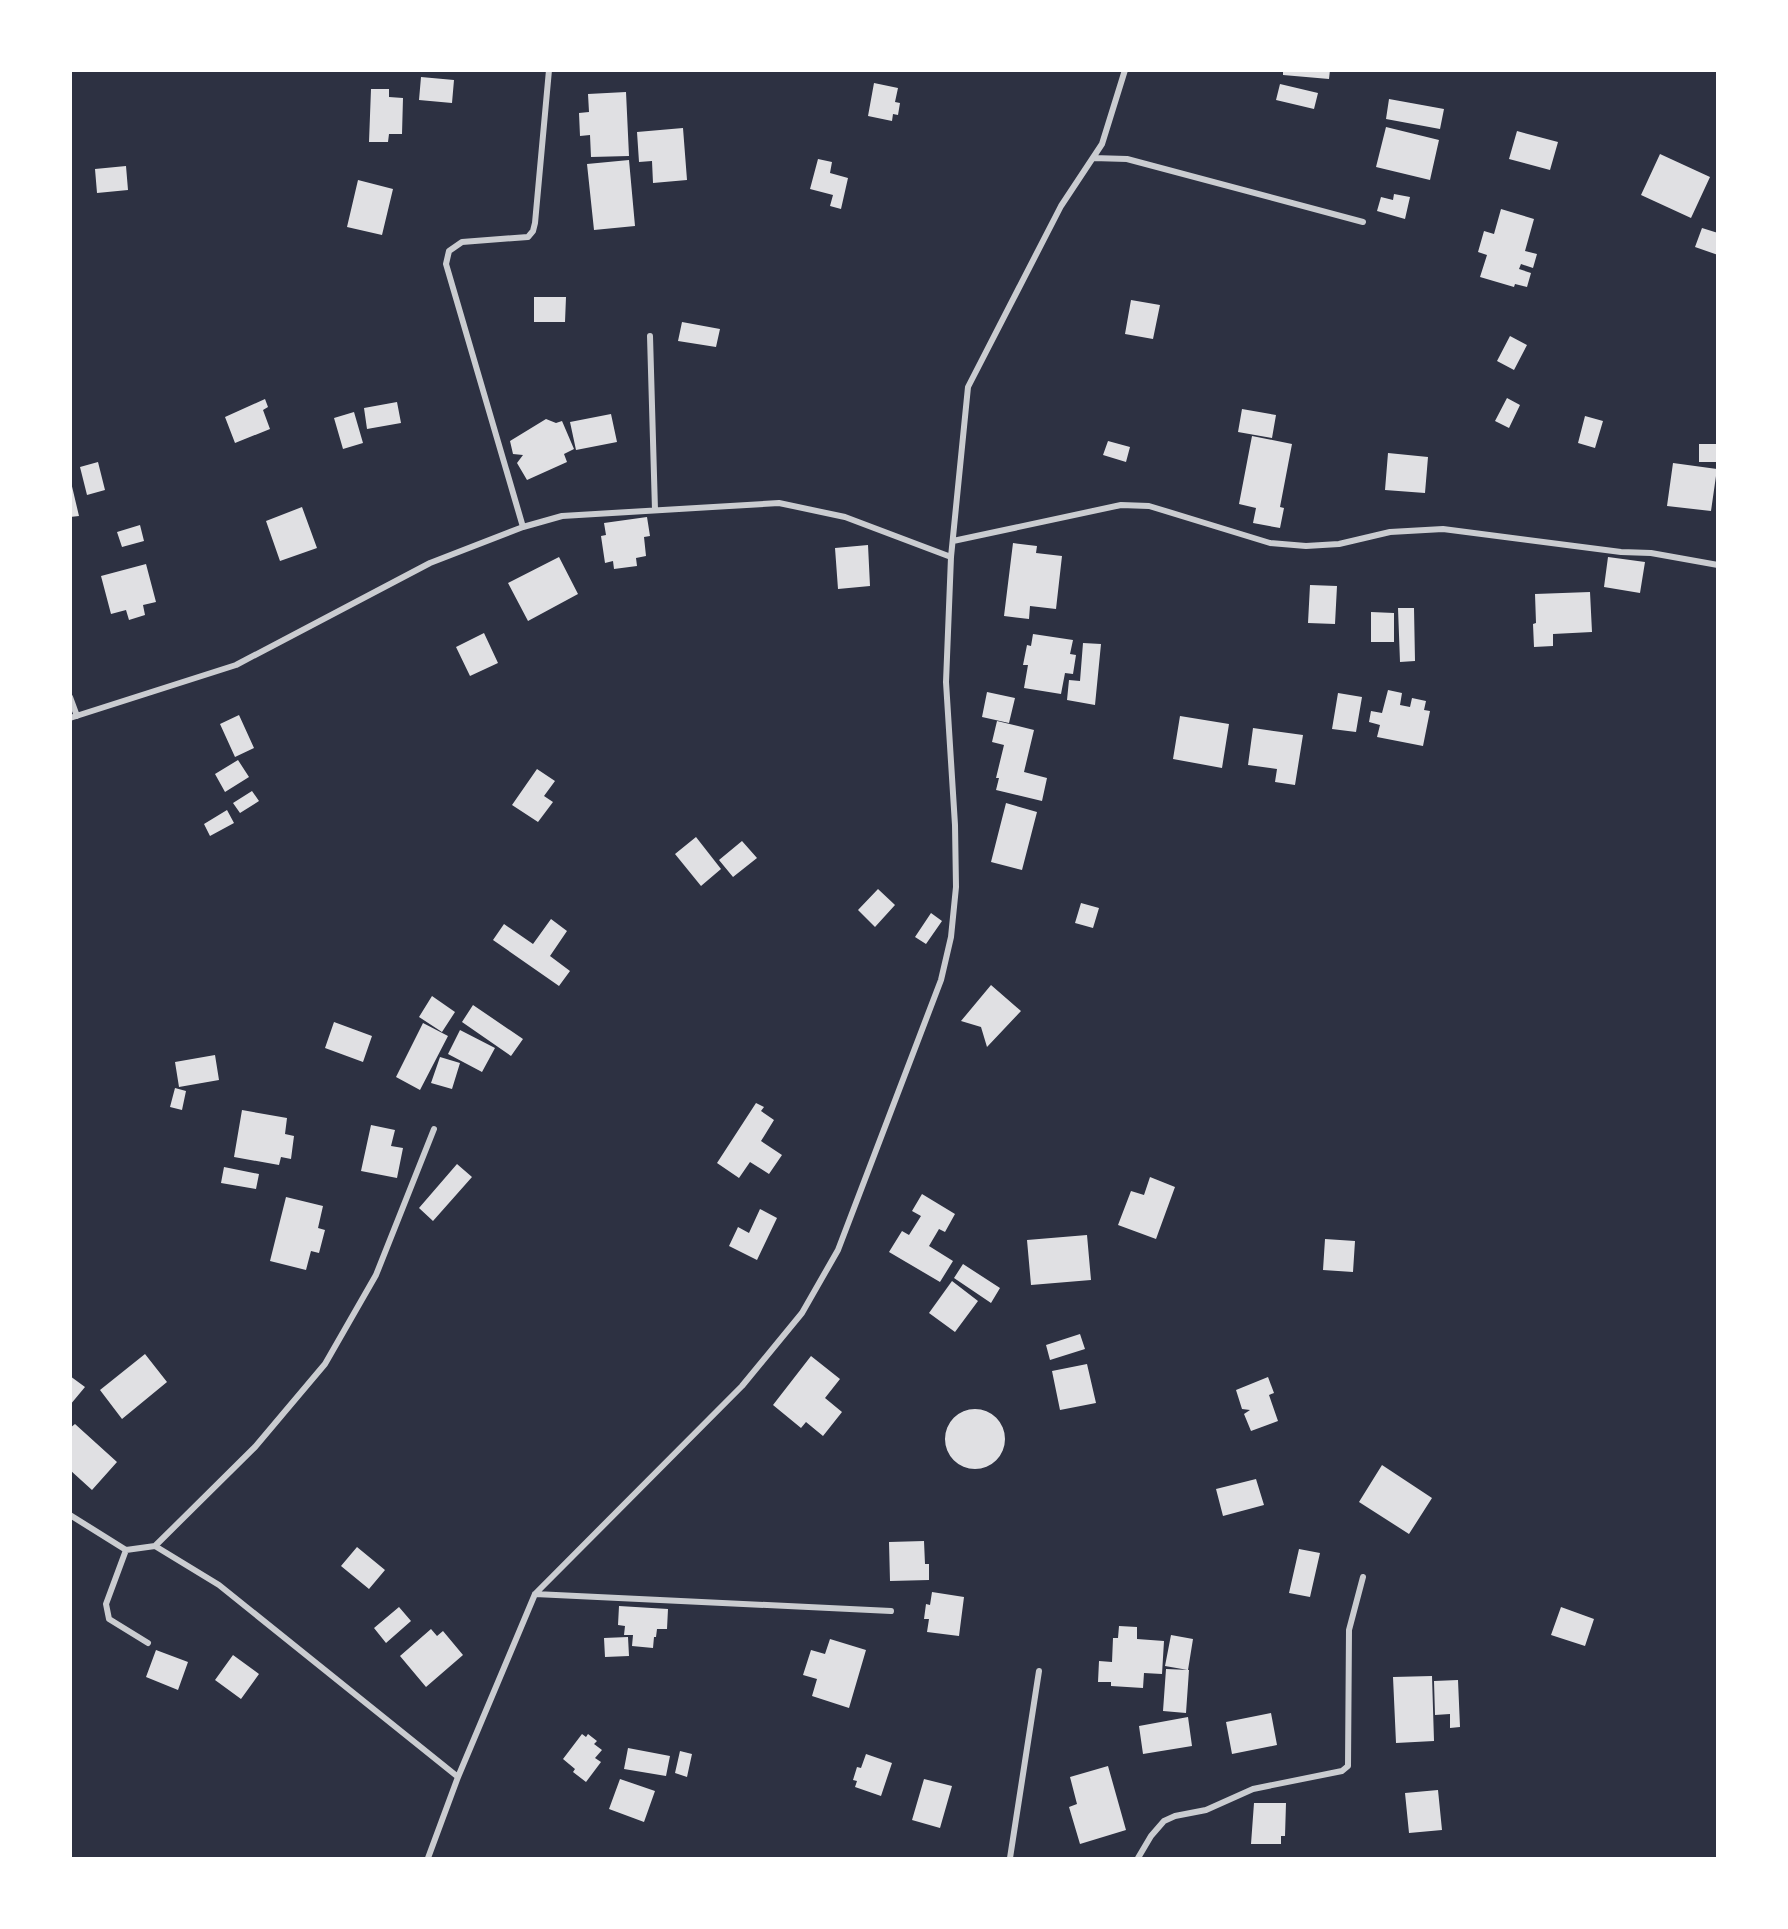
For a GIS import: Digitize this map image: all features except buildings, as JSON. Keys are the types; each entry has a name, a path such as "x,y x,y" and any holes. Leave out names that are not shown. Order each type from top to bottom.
{"street":[{"path":"523,527 446,264 449,251 462,242 528,237 533,231 549,70"},
{"path":"428,1858 458,1777 535,1594 742,1386 802,1313 838,1250 941,980 951,937 956,867 956,825 946,682 952,541 968,387 1061,206 1102,144 1125,70"},
{"path":"1093,158 1127,159 1363,222"},
{"path":"650,336 655,510"},
{"path":"70,697 74,717 236,665 430,563 523,527 562,516 779,503 845,517 951,556"},
{"path":"952,541 1120,505 1140,505 1270,543 1306,546 1339,544 1390,532 1443,529 1621,552 1651,553 1718,565"},
{"path":"70,1515 126,1550 154,1546 255,1447 325,1364 376,1275 434,1129"},
{"path":"154,1546 219,1584 458,1777"},
{"path":"126,1550 106,1604 109,1619 148,1643"},
{"path":"1137,1858 1151,1836 1164,1821 1170,1818 1206,1810 1253,1789 1342,1771 1348,1766 1349,1630 1363,1577"},
{"path":"535,1594 891,1611"},
{"path":"1010,1858 1039,1671"}]}
